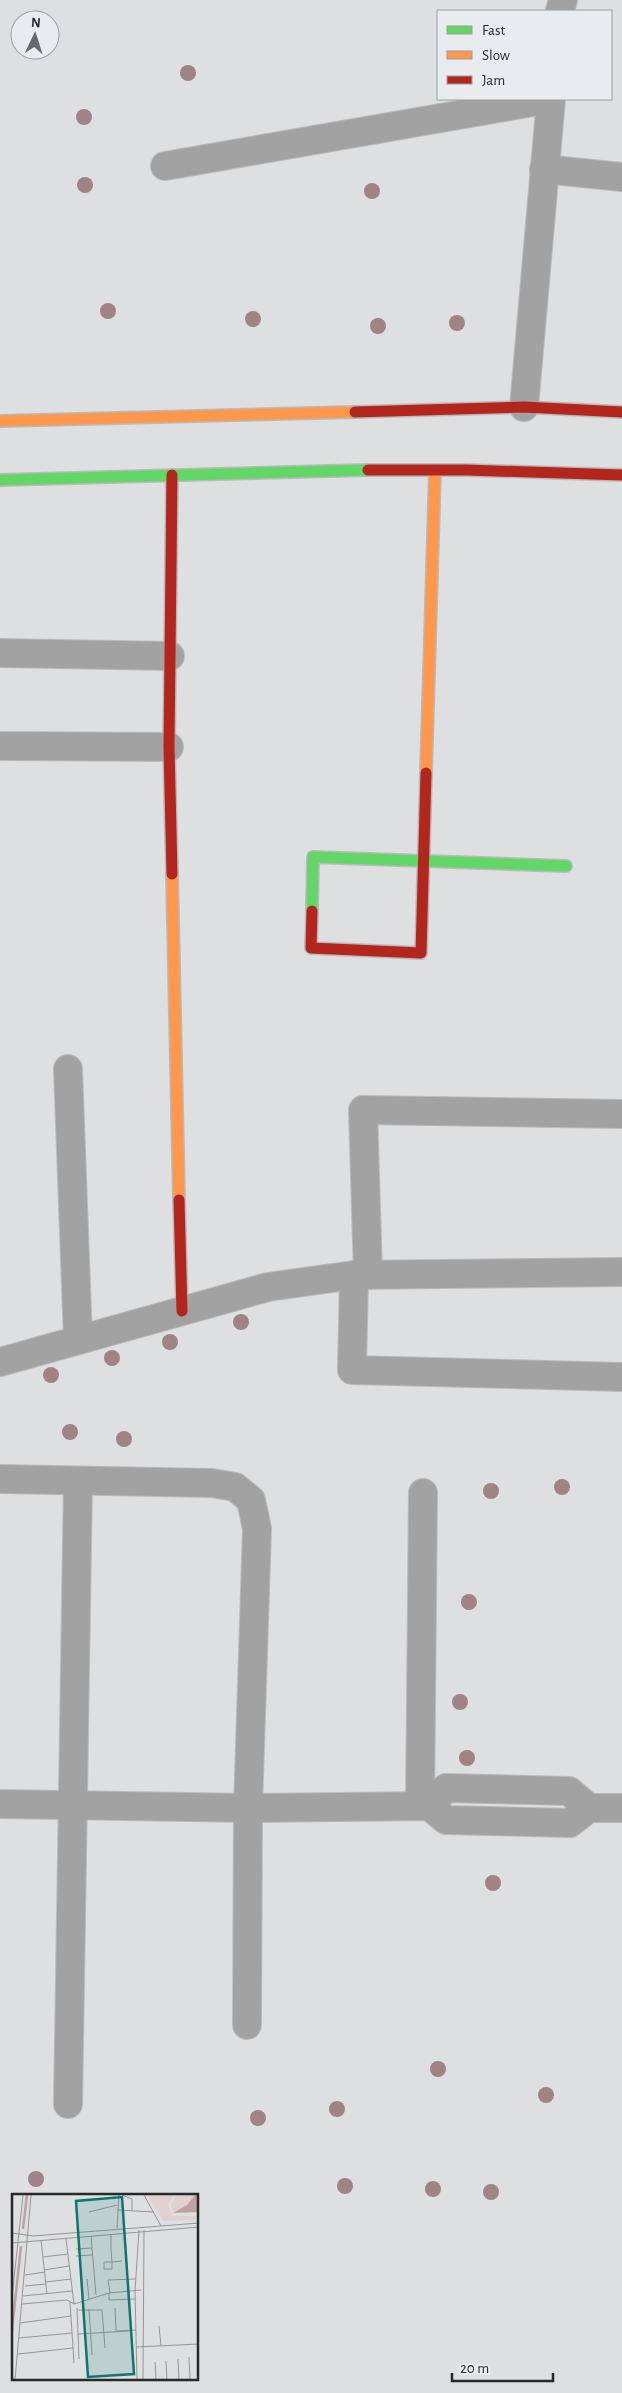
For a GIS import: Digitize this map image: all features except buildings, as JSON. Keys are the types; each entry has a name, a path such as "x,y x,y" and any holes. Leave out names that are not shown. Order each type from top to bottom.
{"street":[{"path":"165,166 544,100"},
{"path":"524,407 550,100"},
{"path":"544,169 622,177"},
{"path":"0,421 524,407 622,412"},
{"path":"435,470 424,862 422,953 311,948 313,856 424,862 566,866"},
{"path":"0,480 435,470 520,470 622,475"},
{"path":"172,475 169,747 182,1310"},
{"path":"0,653 170,656"},
{"path":"0,746 169,747"},
{"path":"68,1069 78,1340"},
{"path":"622,1114 363,1110 361,1275 352,1370 622,1377"},
{"path":"0,1362 268,1287 361,1275 622,1272"},
{"path":"0,1479 212,1483 234,1487 252,1500 257,1529 248,1808 247,2025"},
{"path":"68,2104 78,1481"},
{"path":"423,1493 424,1806"},
{"path":"0,1804 248,1808 424,1806 446,1820 570,1823 589,1808 622,1808"}],"traffic: fast":[{"path":"0,480 368,470"},
{"path":"312,911 313,857 566,866"}],"traffic: slow":[{"path":"0,421 355,412"},
{"path":"426,773 435,470"},
{"path":"172,874 179,1200"}],"traffic: jam":[{"path":"355,412 524,407 622,412"},
{"path":"368,470 467,470 622,475"},
{"path":"172,475 169,747 172,874"},
{"path":"312,911 311,948 421,953 426,773"},
{"path":"179,1200 182,1311"}]}
